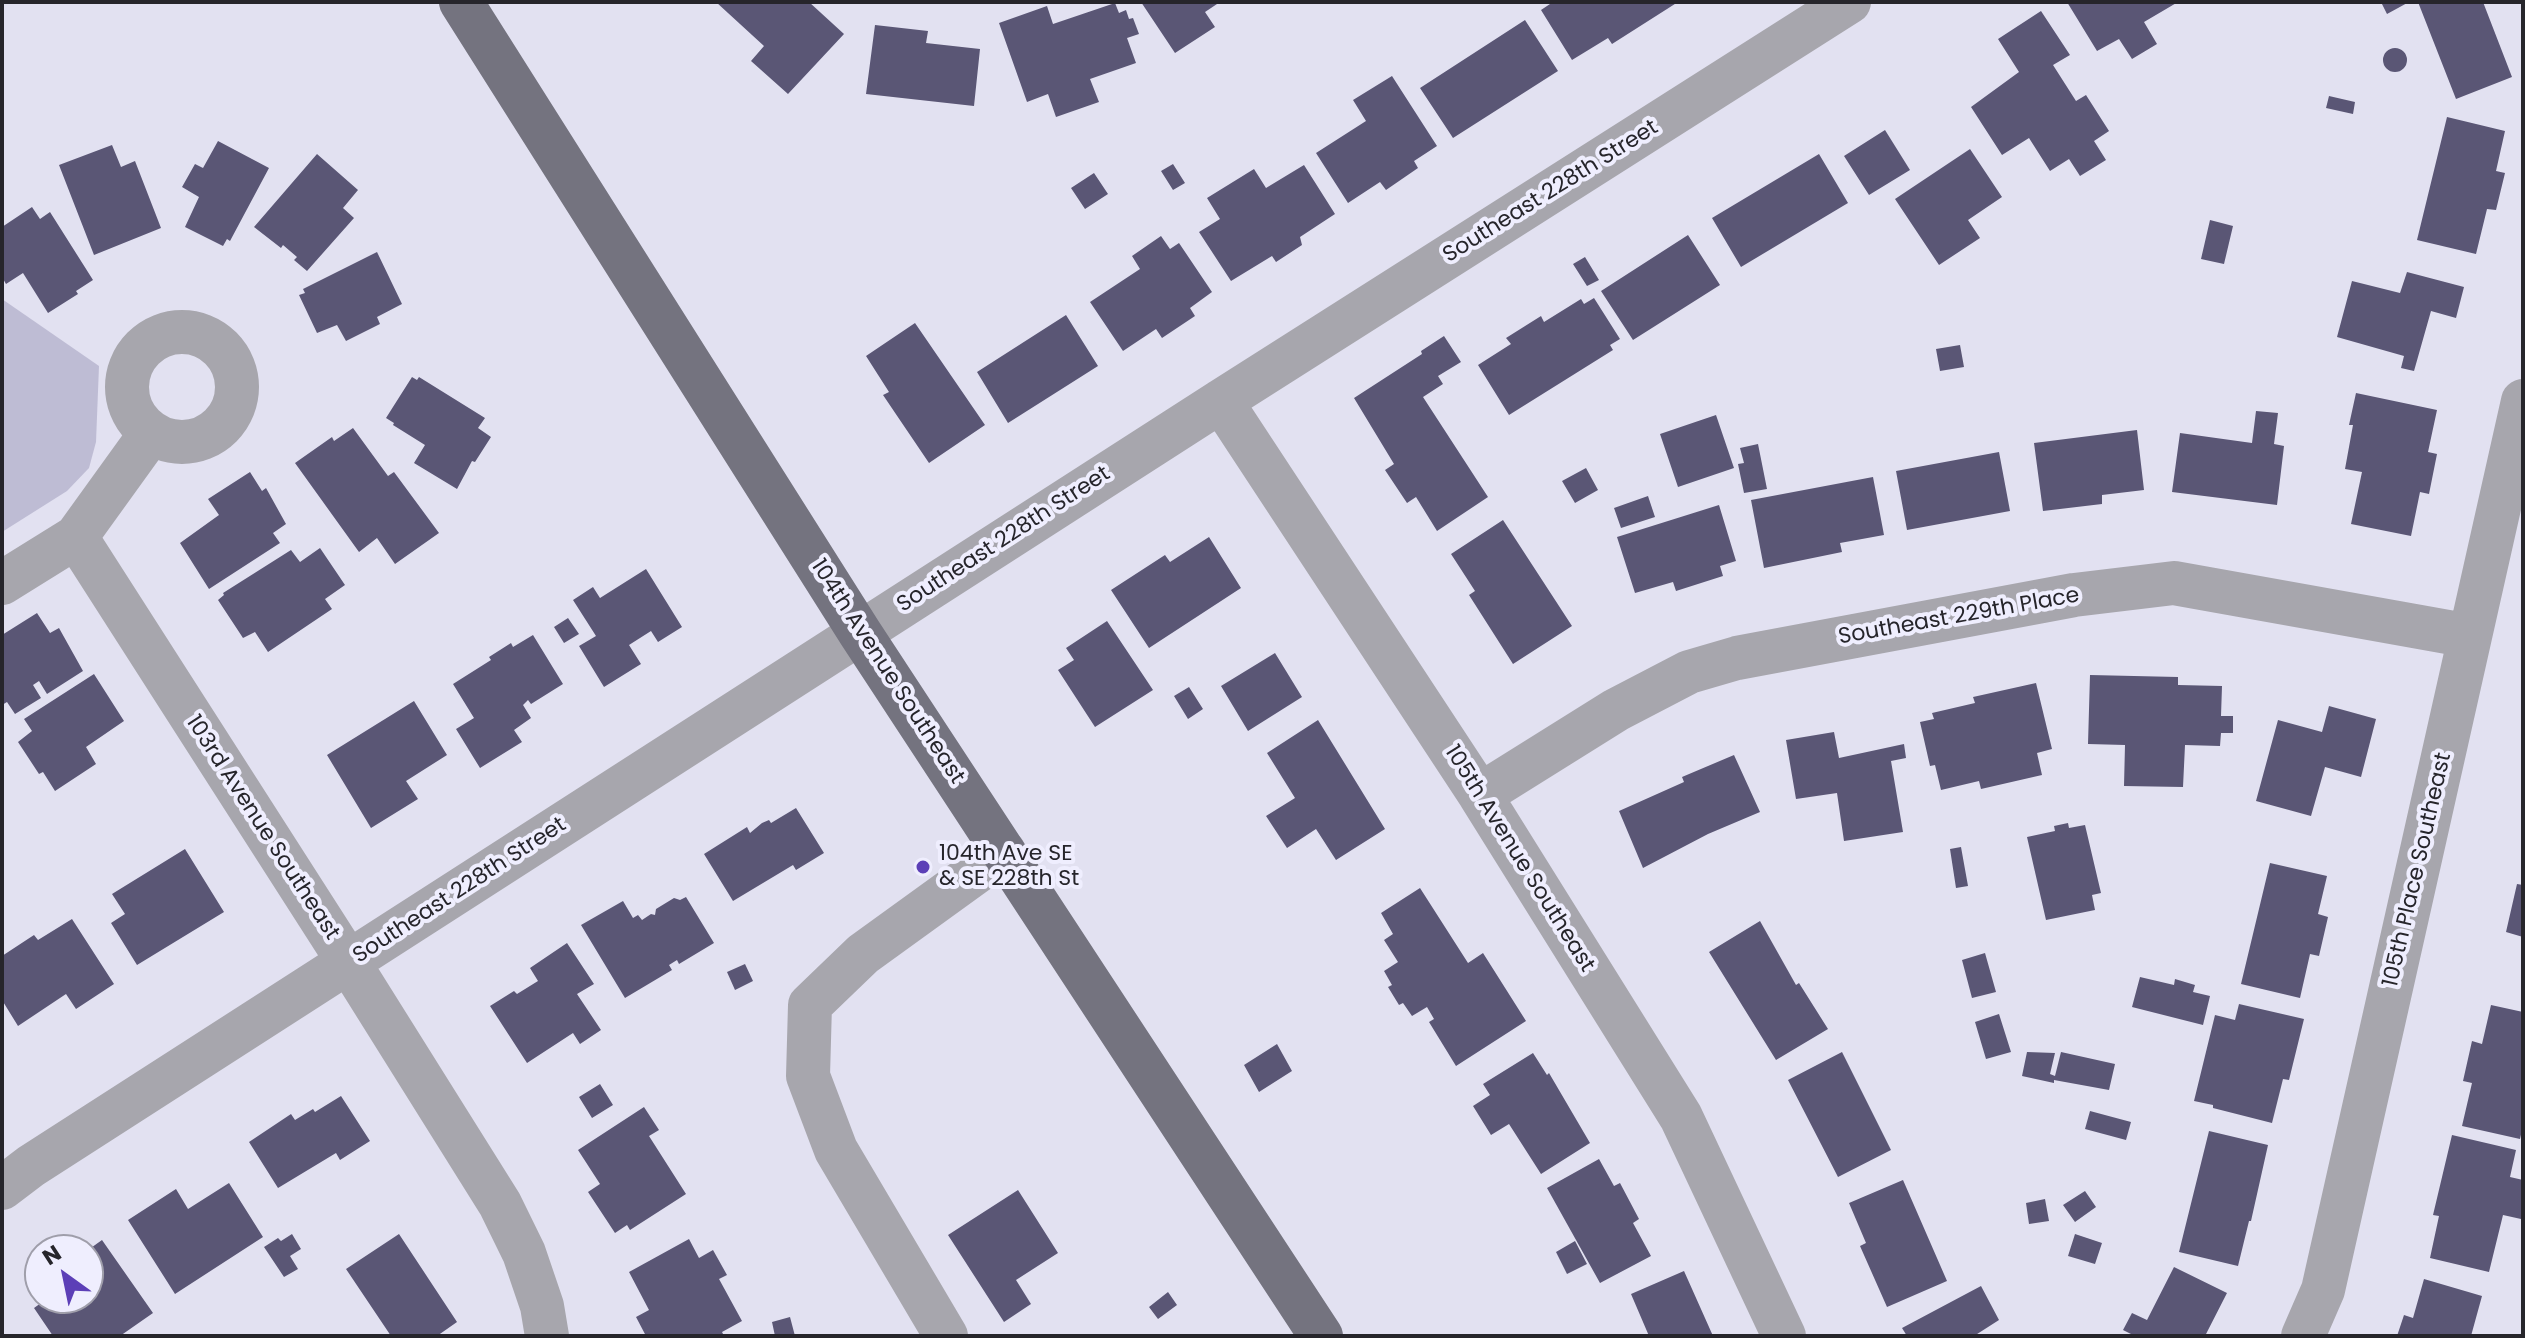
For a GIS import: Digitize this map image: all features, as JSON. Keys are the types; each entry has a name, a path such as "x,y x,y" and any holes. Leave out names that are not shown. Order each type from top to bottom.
{"main road":[{"name":"104th Avenue Southeast","path":"461,2 860,633 1321,1336"}],"street":[{"name":"Southeast 228th Street","path":"2,1188 31,1166 1221,401 1849,2"},
{"name":"105th Avenue Southeast","path":"1221,401 1480,795 1681,1117 1784,1336"},
{"name":"105th Place Southeast","path":"2303,1336 2323,1290 2523,401"},
{"path":"2,583 76,537 151,433"},
{"name":"103rd Avenue Southeast","path":"76,537 500,1204 524,1253 542,1306 547,1336"},
{"name":"Southeast 229th Place","path":"1480,795 1616,710 1689,672 1737,658 2074,595 2174,583 2470,636"},
{"path":"946,1336 836,1150 808,1076 810,1005 863,954 1004,852"}],"shaded area":[{"path":"2,299 99,366 96,442 89,468 67,491 2,532"}],"building":[{"path":"716,2 809,2 844,34 788,94 751,61 764,46"},
{"path":"1141,2 1220,2 1205,12 1215,27 1175,53"},
{"path":"1553,2 1678,2 1612,44 1608,38 1572,60 1541,10"},
{"path":"2067,2 2178,2 2144,22 2157,44 2132,59 2119,39 2097,51"},
{"path":"2381,2 2409,2 2387,14"},
{"path":"2418,2 2483,2 2512,77 2456,99"},
{"path":"1115,3 1119,13 1126,10 1129,19 1133,18 1139,34 1127,38 1136,63 1090,79 1099,102 1056,117 1048,94 1027,102 999,23 1047,6 1053,24"},
{"path":"2041,11 2070,55 2053,65 2076,101 2086,95 2109,131 2094,141 2106,160 2080,176 2069,159 2050,171 2029,138 2002,155 1971,107 2019,72 1998,39"},
{"path":"1525,20 1558,71 1453,138 1420,88"},
{"path":"875,25 928,31 926,43 980,49 974,106 866,94"},
{"path":"2395,48 2403,52 2407,60 2403,68 2395,72 2387,68 2383,60 2387,52"},
{"path":"1392,76 1437,146 1414,161 1418,168 1386,190 1380,182 1348,203 1316,153 1366,121 1353,100"},
{"path":"2329,96 2355,102 2353,114 2326,108"},
{"path":"2447,117 2505,131 2496,171 2505,173 2496,210 2487,209 2476,254 2417,240"},
{"path":"1885,130 1910,170 1869,195 1844,156"},
{"path":"218,141 269,168 230,241 227,239 223,246 185,227 199,197 182,187 195,164 203,168"},
{"path":"112,145 121,167 135,161 161,228 94,255 59,165"},
{"path":"1970,149 2002,197 1968,220 1980,238 1939,265 1895,199"},
{"path":"317,154 358,190 343,208 354,218 307,271 283,245 281,248 254,227"},
{"path":"1819,154 1848,203 1741,267 1712,218"},
{"path":"1173,164 1185,183 1173,190 1161,171"},
{"path":"1304,165 1335,214 1300,237 1302,245 1276,262 1272,256 1231,281 1199,232 1220,219 1207,198 1254,169 1266,188"},
{"path":"1094,173 1108,194 1085,209 1071,188"},
{"path":"32,207 40,219 50,212 93,280 76,291 78,294 48,313 23,273 6,284 2,277 2,227"},
{"path":"2210,220 2233,226 2224,264 2201,259"},
{"path":"1688,235 1720,285 1633,340 1601,291"},
{"path":"1161,236 1170,249 1179,243 1212,292 1190,308 1195,316 1162,338 1156,329 1123,351 1090,302 1140,269 1132,256"},
{"path":"377,252 402,304 377,317 380,324 346,341 337,325 317,333 299,295 305,293 303,289"},
{"path":"1585,257 1599,280 1587,286 1573,264"},
{"path":"2407,272 2464,287 2456,318 2431,311 2414,371 2401,368 2404,356 2337,337 2352,281 2400,293"},
{"path":"1594,298 1620,339 1610,345 1613,350 1509,415 1478,365 1511,344 1506,338 1541,316 1544,322 1581,299 1584,304"},
{"path":"1066,315 1098,366 1008,423 977,372"},
{"path":"915,323 985,425 929,463 883,395 889,392 866,356"},
{"path":"1444,336 1461,362 1438,376 1443,384 1423,397 1488,497 1437,531 1416,497 1407,503 1385,470 1394,464 1354,398"},
{"path":"1960,345 1964,367 1940,371 1936,349"},
{"path":"412,377 417,380 419,377 485,418 478,428 491,437 475,462 472,461 457,489 414,463 425,445 386,418"},
{"path":"2356,393 2437,410 2428,452 2437,454 2429,494 2420,492 2411,536 2351,524 2362,472 2345,469"},
{"path":"2256,411 2278,413 2274,444 2284,446 2277,505 2172,492 2180,433 2252,443"},
{"path":"1716,415 1734,468 1678,487 1660,434"},
{"path":"353,428 388,476 394,472 439,533 395,564 377,538 359,552 295,463 332,437 334,441"},
{"path":"2137,430 2144,490 2102,495 2102,504 2043,511 2034,443"},
{"path":"1758,444 1767,489 1744,493 1738,464 1744,463 1740,448"},
{"path":"1999,452 2010,511 1907,530 1896,471"},
{"path":"1586,468 1598,490 1575,503 1562,481"},
{"path":"250,472 262,491 266,488 286,524 273,533 280,543 209,589 180,543 219,515 208,499"},
{"path":"1873,477 1884,535 1840,543 1842,552 1764,568 1751,500"},
{"path":"1648,496 1655,517 1621,528 1614,508"},
{"path":"1719,505 1736,561 1720,566 1723,576 1676,591 1673,582 1635,593 1617,537"},
{"path":"1503,520 1572,626 1513,664 1469,595 1475,591 1451,554"},
{"path":"1209,537 1241,588 1149,648 1111,590 1165,555 1170,562"},
{"path":"320,548 345,585 325,599 332,609 268,652 255,632 243,638 218,600 223,593 291,550 300,562"},
{"path":"646,569 682,627 658,642 651,631 629,645 641,664 604,687 579,646 596,636 573,600 593,587 600,598"},
{"path":"37,613 50,633 59,628 83,671 47,694 39,681 33,685 41,698 15,714 7,702 2,705 2,635"},
{"path":"568,618 579,634 564,643 554,627"},
{"path":"1107,621 1153,690 1095,727 1058,670 1074,660 1066,648"},
{"path":"533,635 563,684 531,704 528,700 523,705 531,718 514,730 522,742 480,768 456,729 474,718 453,684 511,643 513,647"},
{"path":"1275,653 1302,697 1248,731 1221,686"},
{"path":"94,674 124,721 86,747 96,764 55,791 43,772 39,774 18,742 32,731 24,719"},
{"path":"2090,675 2178,677 2178,685 2222,686 2221,716 2233,716 2233,733 2221,733 2220,746 2185,745 2183,787 2124,786 2125,745 2088,744"},
{"path":"2036,683 2052,749 2037,753 2042,775 1981,789 1979,781 1941,790 1935,765 1930,766 1920,722 1934,719 1932,713 1975,703 1973,697"},
{"path":"1189,687 1203,709 1188,719 1174,696"},
{"path":"414,701 447,755 406,781 418,799 371,828 327,755"},
{"path":"2329,706 2376,719 2361,777 2325,767 2311,816 2256,801 2278,720 2322,732"},
{"path":"1318,720 1385,829 1336,860 1316,829 1287,848 1266,816 1295,798 1267,753"},
{"path":"1834,732 1839,758 1904,744 1906,758 1891,761 1903,832 1844,841 1837,793 1796,799 1786,740"},
{"path":"1734,755 1760,812 1708,834 1643,868 1619,811 1684,782 1682,777"},
{"path":"796,808 824,853 796,870 793,865 733,901 704,854 747,827 750,833 762,823 769,820 771,823"},
{"path":"2068,823 2069,828 2085,825 2101,893 2092,895 2095,910 2046,920 2027,837 2055,831 2054,826"},
{"path":"1961,847 1968,886 1956,888 1950,849"},
{"path":"185,849 224,912 137,965 111,923 125,914 112,894"},
{"path":"2270,863 2327,876 2318,914 2328,917 2319,956 2310,954 2300,998 2241,984"},
{"path":"2517,884 2523,885 2523,937 2506,932"},
{"path":"1420,888 1468,963 1483,953 1526,1021 1456,1066 1429,1022 1434,1019 1427,1007 1412,1016 1403,1003 1399,1005 1388,987 1392,985 1384,971 1398,962 1384,940 1393,934 1381,913"},
{"path":"686,897 714,943 679,964 677,960 669,965 672,970 625,998 581,925 623,901 633,918 638,915 642,920 655,915 656,909 674,898 680,900"},
{"path":"72,919 114,984 76,1009 66,994 18,1026 2,1000 2,956 34,935 38,940"},
{"path":"1760,921 1796,985 1799,983 1828,1029 1776,1060 1709,952"},
{"path":"567,943 594,984 577,994 601,1030 580,1044 573,1033 527,1063 490,1006 538,981 530,968"},
{"path":"1985,953 1996,992 1972,998 1962,960"},
{"path":"745,964 753,981 735,990 727,972"},
{"path":"2140,977 2174,985 2175,979 2195,985 2193,992 2210,996 2203,1025 2132,1007"},
{"path":"2239,1004 2304,1019 2289,1080 2283,1079 2272,1123 2194,1101 2215,1015 2235,1020"},
{"path":"2491,1005 2523,1012 2523,1126 2520,1139 2462,1126 2472,1083 2463,1081 2472,1041 2482,1044"},
{"path":"1999,1014 2011,1052 1986,1059 1975,1022"},
{"path":"1277,1044 1292,1071 1259,1092 1244,1065"},
{"path":"1842,1052 1891,1150 1838,1177 1788,1080"},
{"path":"2027,1052 2055,1053 2050,1074 2055,1076 2061,1052 2115,1064 2109,1090 2022,1076"},
{"path":"1533,1053 1547,1075 1549,1073 1590,1143 1541,1174 1509,1124 1491,1135 1473,1106 1490,1095 1483,1084"},
{"path":"600,1084 613,1105 592,1118 579,1097"},
{"path":"341,1096 370,1141 340,1160 336,1153 278,1188 249,1142 291,1114 295,1120"},
{"path":"644,1107 659,1130 649,1136 686,1194 630,1230 627,1225 615,1233 588,1192 600,1184 578,1150"},
{"path":"2090,1111 2131,1122 2126,1140 2085,1129"},
{"path":"2209,1131 2268,1145 2238,1266 2179,1252"},
{"path":"2452,1135 2516,1150 2510,1177 2523,1180 2521,1219 2503,1215 2489,1272 2430,1258 2439,1216 2433,1215"},
{"path":"1599,1159 1614,1186 1620,1183 1639,1219 1633,1223 1651,1256 1600,1283 1547,1188"},
{"path":"1903,1180 1947,1281 1887,1307 1860,1246 1866,1243 1849,1203"},
{"path":"229,1183 263,1237 175,1294 128,1220 176,1189 188,1209"},
{"path":"1018,1190 1058,1253 1016,1280 1031,1304 1004,1322 948,1235"},
{"path":"2085,1191 2096,1207 2075,1222 2063,1205"},
{"path":"2045,1199 2049,1221 2029,1224 2026,1203"},
{"path":"292,1234 301,1249 290,1256 298,1269 284,1277 264,1247"},
{"path":"399,1234 457,1322 437,1336 391,1336 346,1269"},
{"path":"2075,1234 2102,1243 2095,1264 2068,1256"},
{"path":"689,1239 699,1258 713,1250 727,1275 719,1279 742,1321 722,1332 724,1336 646,1336 636,1317 649,1310 629,1272"},
{"path":"1575,1241 1587,1264 1567,1274 1556,1252"},
{"path":"104,1243 153,1313 120,1336 53,1336 38,1314 104,1314"},
{"path":"2174,1267 2227,1293 2205,1336 2135,1336 2123,1330 2132,1313 2147,1320"},
{"path":"1684,1271 1713,1336 1649,1336 1631,1294"},
{"path":"2424,1279 2482,1296 2471,1336 2397,1336 2404,1315 2413,1318"},
{"path":"1981,1286 1999,1320 1974,1336 1907,1336 1902,1328"},
{"path":"1168,1292 1177,1305 1158,1319 1149,1307"},
{"path":"790,1317 795,1336 775,1336 772,1322"}],"place":[{"name":"104th Ave SE & SE 228th St","path":"923,867"}]}
